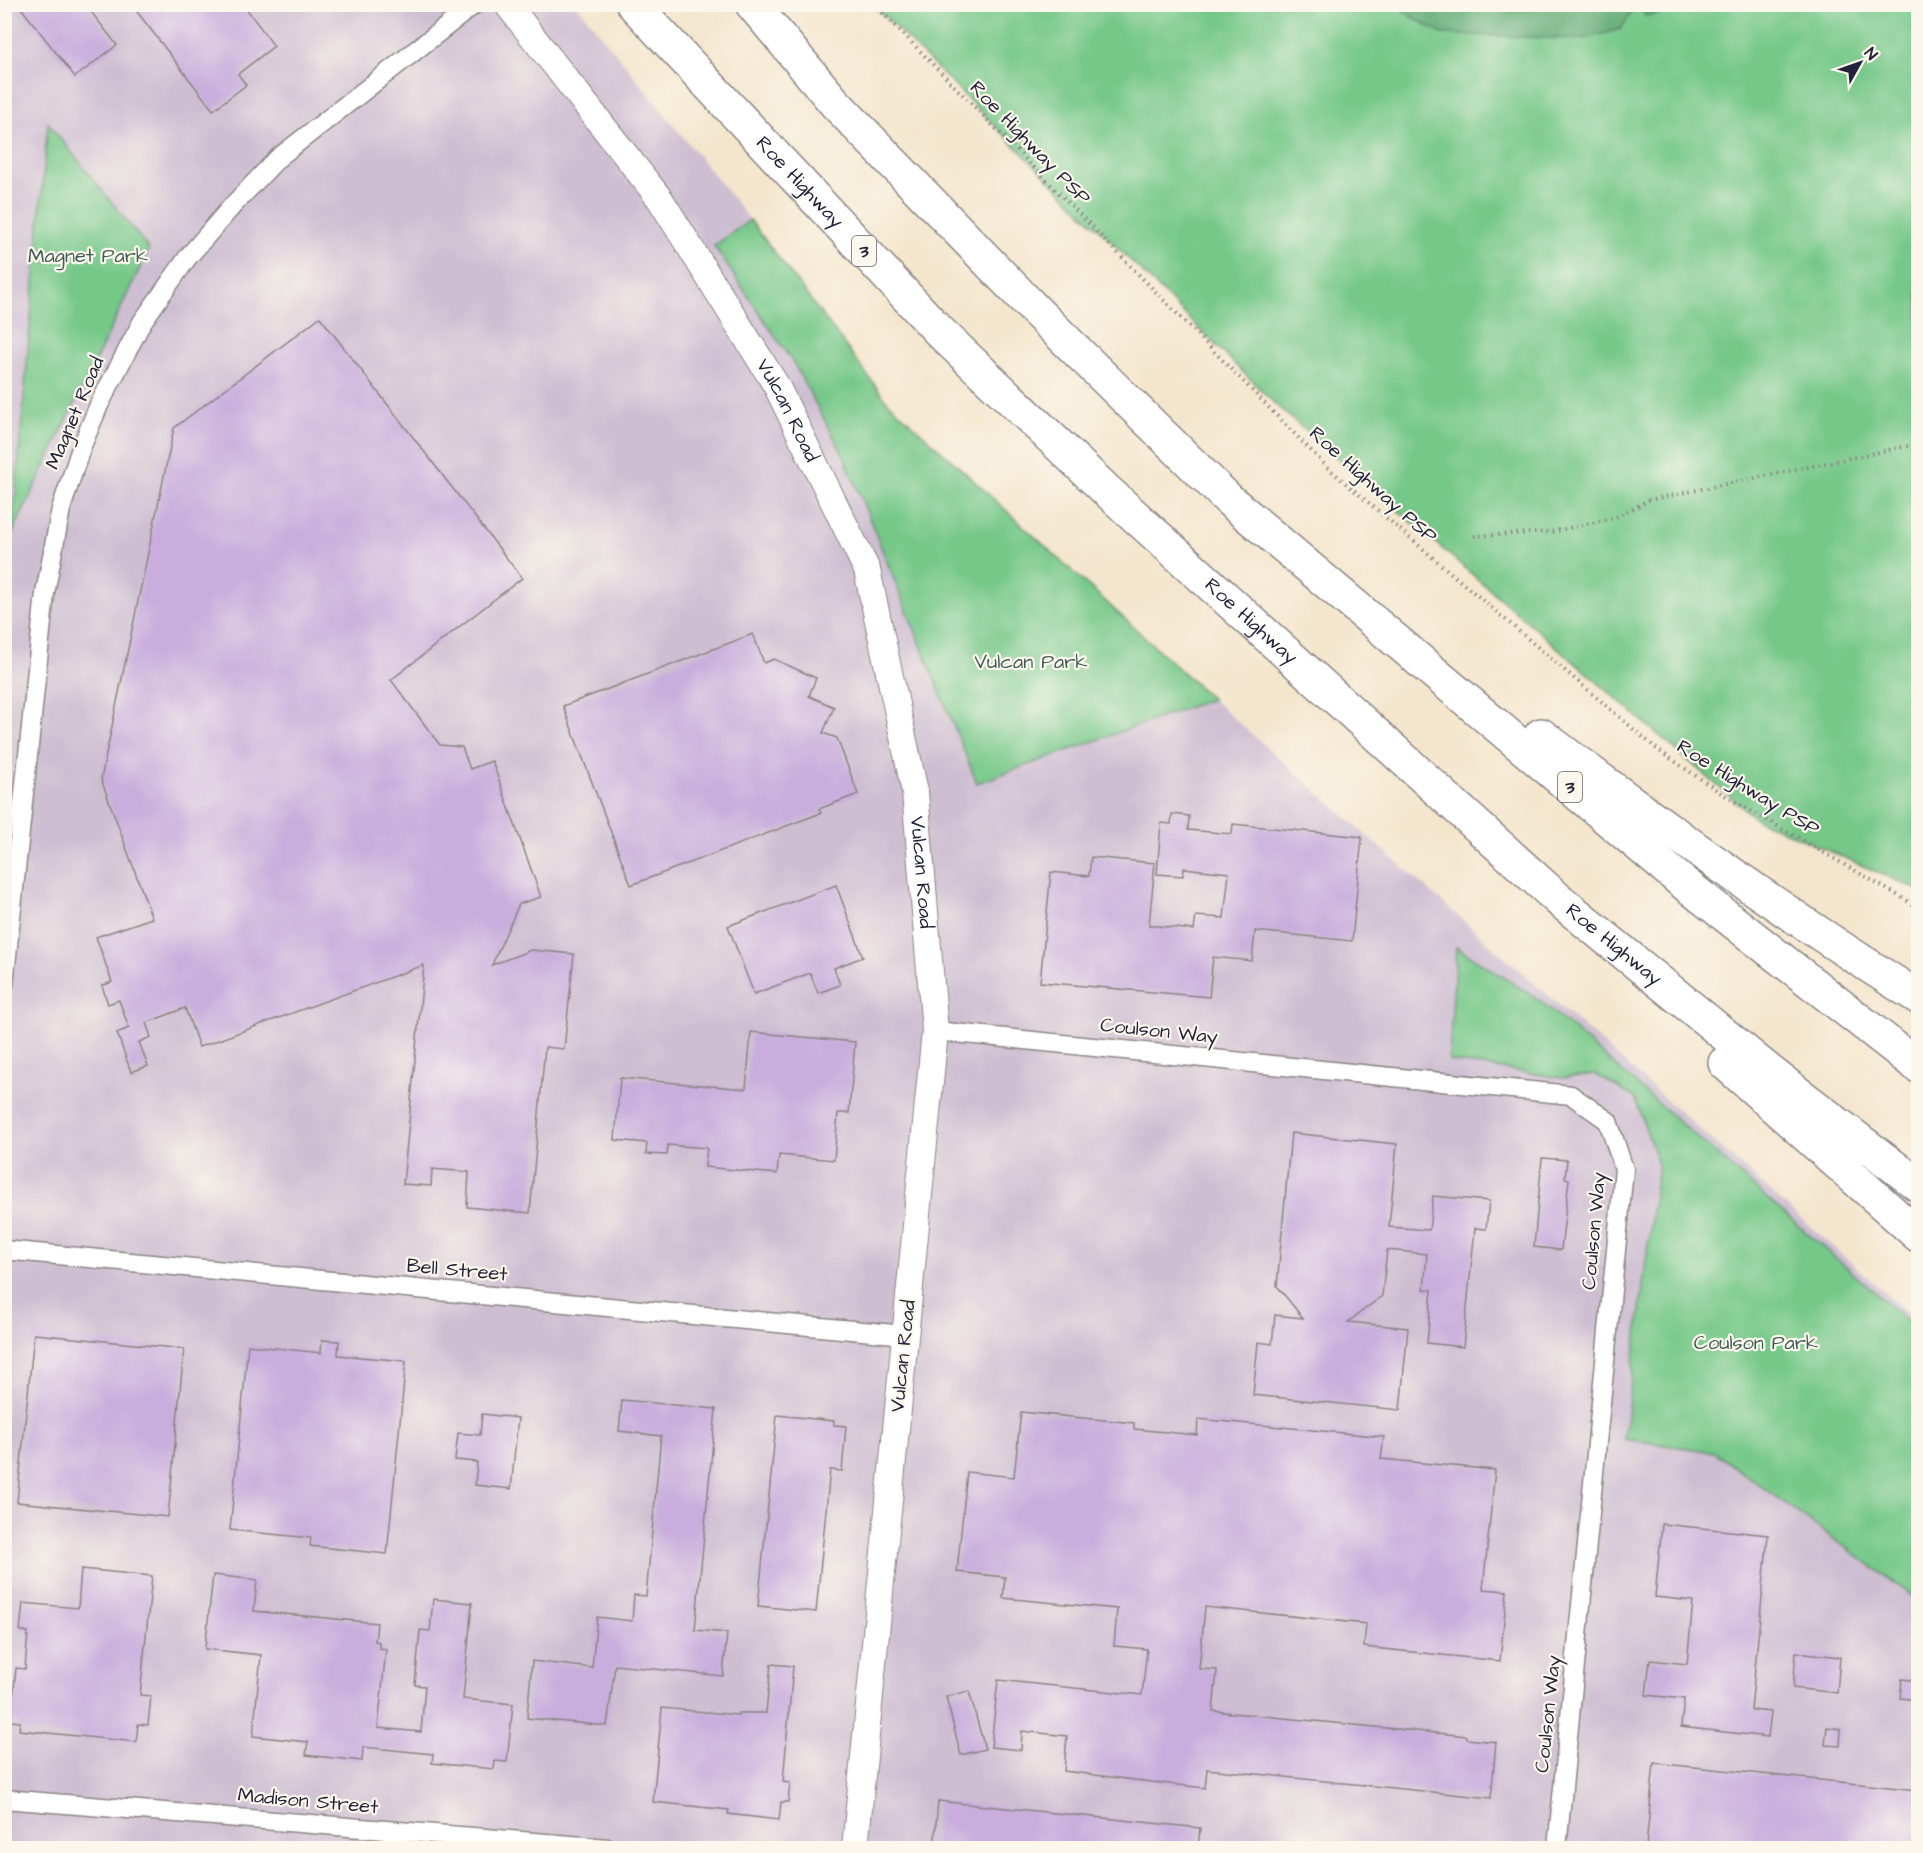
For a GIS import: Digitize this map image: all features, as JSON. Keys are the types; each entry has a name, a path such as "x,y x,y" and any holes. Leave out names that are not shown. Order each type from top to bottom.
{"highway":[{"name":"Roe Highway","path":"633,4 940,332 1105,489 1558,899 1769,1071 1918,1185"},
{"name":"3","path":"752,4 843,112 1116,391 1228,498 1680,880 1918,1066"},
{"path":"1228,498 1624,798 1827,940 1918,997"},
{"path":"1558,899 1705,1045 1918,1235"}],"street":[{"name":"Magnet Road","path":"4,984 45,593 61,509 81,448 99,405 142,322 188,257 234,204 278,158 475,4"},
{"name":"Vulcan Road","path":"507,4 660,199 776,385 867,570 915,792 935,1031 855,1848"},
{"name":"Coulson Way","path":"935,1031 1571,1095 1608,1122 1624,1169 1557,1848"},
{"name":"Bell Street","path":"4,1250 905,1335"},
{"name":"Madison Street","path":"4,1799 608,1848"}],"path":[{"name":"Roe Highway PSP","path":"874,4 1336,476 1658,750 1727,797 1918,908"},
{"path":"1474,536 1551,532 1614,518 1649,500 1918,444"}],"shaded area":[{"path":"5,5 577,5 750,220 887,401 1212,699 1918,1322 1918,1848 5,1848"}],"green space":[{"path":"873,5 1918,5 1918,890 1756,819 1278,407"},
{"path":"1399,5 1636,5 1621,29 1583,39 1442,34 1404,12"},
{"path":"1639,5 1695,5 1645,16"},
{"name":"Magnet Park","path":"48,123 149,249 12,534"},
{"name":"Vulcan Park","path":"750,220 887,401 1212,699 977,783 844,456 794,364 714,246"},
{"name":"Coulson Park","path":"1456,947 1541,1001 1918,1330 1918,1600 1714,1452 1624,1439 1658,1164 1635,1098 1595,1074 1563,1078 1449,1061"}],"building":[{"path":"18,4 85,4 117,45 75,77"},
{"path":"131,4 243,4 274,46 238,74 246,85 213,110"},
{"path":"320,317 522,578 391,680 440,745 462,747 470,769 492,761 541,897 519,904 492,965 531,950 574,954 564,1049 545,1047 530,1213 467,1207 469,1172 432,1169 431,1186 403,1184 424,965 199,1047 185,1008 146,1023 151,1037 139,1042 148,1066 131,1072 117,1033 129,1028 119,1000 108,1004 102,986 112,982 96,937 152,918 101,779 174,428"},
{"path":"753,634 764,663 774,659 816,678 809,696 834,707 823,733 837,738 858,794 819,809 821,813 631,885 563,706"},
{"path":"1172,814 1189,816 1188,830 1232,834 1233,824 1362,837 1352,941 1255,931 1252,961 1213,957 1209,997 1040,982 1051,872 1089,876 1091,857 1155,863 1149,925 1194,930 1196,916 1224,918 1229,873 1184,868 1183,876 1157,874 1161,823 1171,824"},
{"path":"836,885 863,957 834,968 840,985 818,993 810,973 754,994 728,926"},
{"path":"751,1032 855,1042 849,1113 838,1113 834,1160 779,1155 777,1174 705,1167 707,1148 668,1145 667,1155 646,1154 647,1143 615,1140 620,1078 746,1089"},
{"path":"1291,1133 1397,1144 1389,1227 1429,1230 1433,1196 1489,1201 1486,1229 1475,1228 1463,1347 1427,1343 1432,1290 1424,1289 1427,1254 1387,1250 1382,1296 1348,1322 1408,1328 1400,1410 1253,1395 1258,1342 1272,1344 1275,1315 1303,1318 1277,1286"},
{"path":"1542,1158 1567,1160 1565,1178 1569,1179 1561,1250 1534,1247"},
{"path":"34,1334 184,1349 168,1517 17,1502"},
{"path":"322,1340 339,1341 338,1355 406,1361 387,1554 310,1546 311,1538 230,1530 248,1345 321,1353"},
{"path":"622,1400 716,1409 695,1630 727,1633 723,1676 615,1665 607,1726 527,1718 532,1661 592,1668 597,1617 632,1621 634,1595 646,1596 661,1436 619,1431"},
{"path":"1021,1412 1134,1423 1134,1429 1197,1435 1198,1419 1384,1437 1381,1459 1495,1470 1483,1589 1507,1591 1500,1661 1364,1647 1366,1624 1205,1607 1199,1669 1217,1670 1213,1711 1467,1736 1467,1739 1496,1742 1491,1798 1207,1769 1205,1788 1064,1771 1067,1736 1022,1731 1021,1750 991,1747 998,1680 1142,1695 1147,1649 1114,1646 1117,1609 1003,1598 1005,1577 957,1572 967,1472 1014,1477"},
{"path":"482,1414 518,1418 511,1489 475,1485 477,1462 455,1460 458,1433 480,1435"},
{"path":"777,1415 834,1421 834,1425 846,1426 842,1471 830,1470 816,1612 758,1606"},
{"path":"1662,1524 1768,1535 1751,1710 1771,1712 1768,1737 1681,1727 1684,1699 1646,1695 1650,1660 1687,1664 1693,1601 1655,1597"},
{"path":"81,1569 152,1576 140,1695 151,1696 148,1725 138,1724 136,1742 19,1730 20,1722 11,1721 16,1668 25,1669 28,1632 20,1631 23,1603 78,1608"},
{"path":"213,1575 257,1580 254,1611 377,1623 375,1641 379,1642 379,1648 386,1649 378,1728 421,1732 425,1686 415,1685 420,1630 430,1631 433,1599 472,1603 463,1699 513,1704 507,1762 495,1761 494,1769 432,1763 433,1754 363,1747 362,1761 306,1755 308,1742 253,1736 261,1655 205,1649"},
{"path":"1796,1652 1840,1657 1837,1693 1793,1688"},
{"path":"771,1664 793,1666 783,1782 790,1783 788,1802 781,1802 779,1820 728,1814 729,1810 653,1802 662,1708 738,1715 738,1713 766,1713"},
{"path":"1902,1679 1918,1681 1918,1700 1900,1698"},
{"path":"969,1691 985,1749 961,1755 946,1697"},
{"path":"1827,1727 1841,1729 1840,1746 1825,1745"},
{"path":"1654,1763 1918,1790 1918,1848 1646,1848"},
{"path":"938,1801 1200,1828 1198,1848 934,1848"}]}
